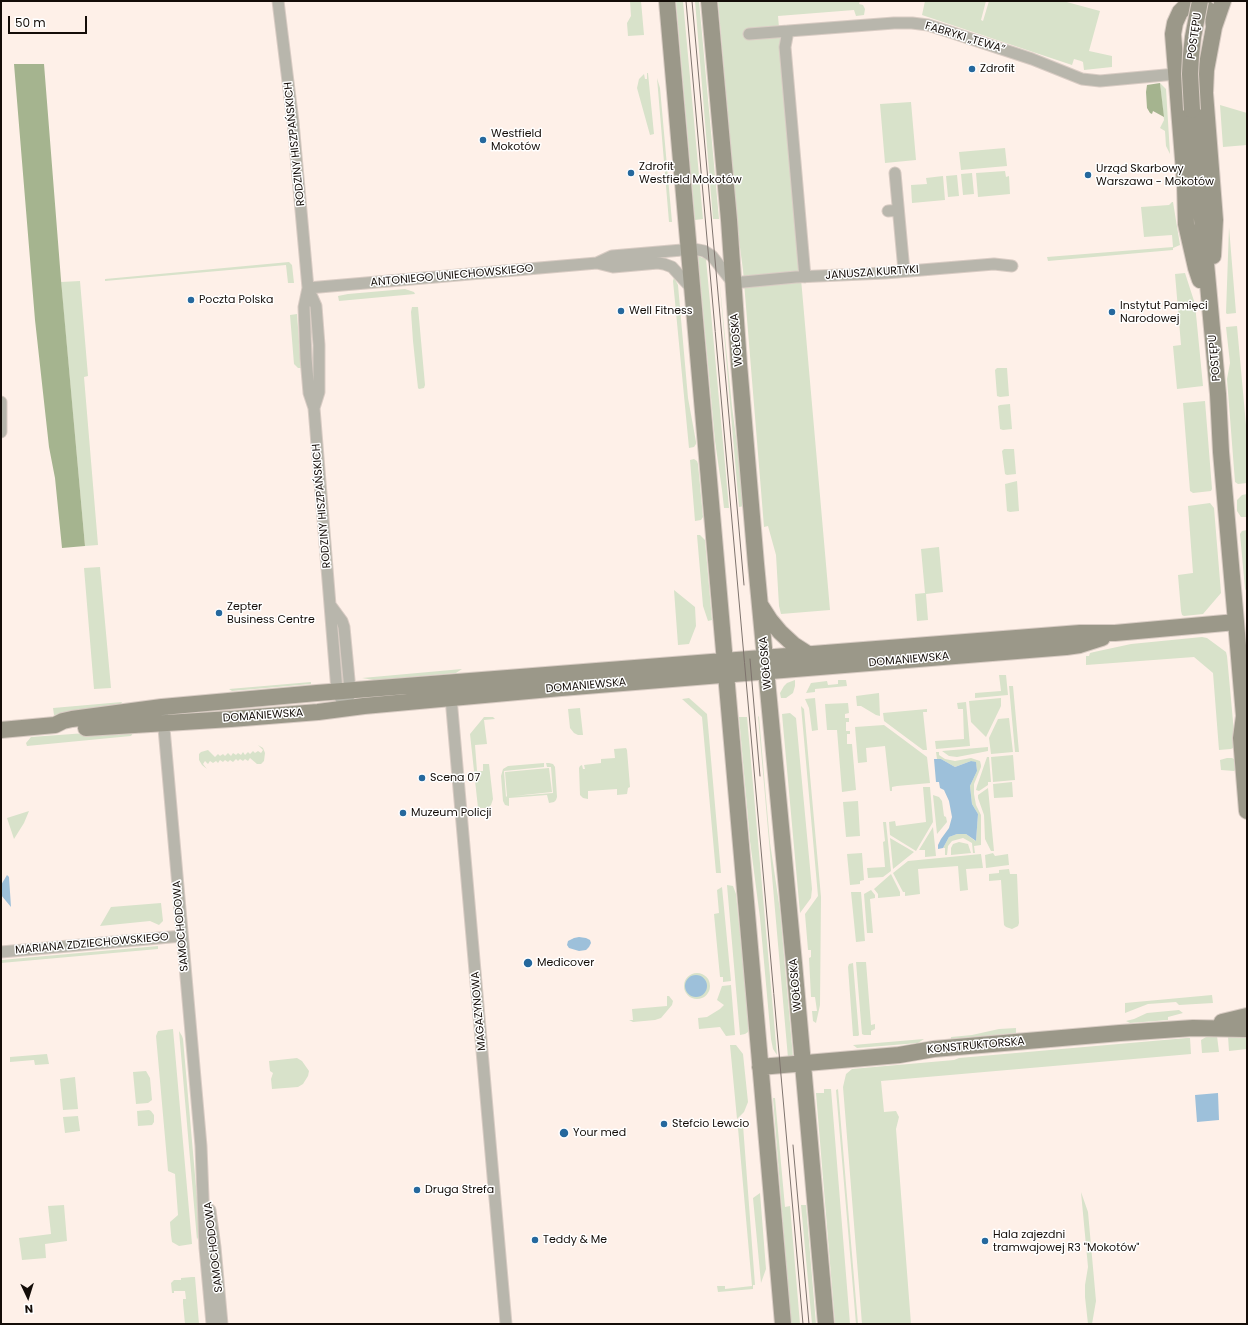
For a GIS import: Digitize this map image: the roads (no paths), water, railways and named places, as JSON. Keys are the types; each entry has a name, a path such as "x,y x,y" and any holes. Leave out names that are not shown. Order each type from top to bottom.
{"street":[{"name":"RODZINY HISZPAŃSKICH","path":"278,1 291,103 308,288 304,308 309,393 314,408 330,604 346,709"},
{"path":"667,1 783,1324"},
{"name":"WOŁOSKA","path":"709,1 729,221 760,605 826,1324"},
{"name":"POSTĘPU","path":"1200,1 1191,55 1190,74 1192,110 1218,394 1221,452 1241,622 1246,721 1241,738 1247,811"},
{"path":"1207,271 1213,257 1215,224 1205,93 1206,70 1214,27 1224,1"},
{"path":"1210,300 1196,268 1186,224 1185,184 1173,34 1175,23 1180,12 1193,4 1202,5 1211,13 1214,27"},
{"name":"FABRYKI „TEWA”","path":"749,34 888,23 912,23 928,25 1032,59 1082,79 1100,81 1176,74"},
{"path":"788,31 785,46 805,277"},
{"path":"895,173 893,210 904,271"},
{"name":"ANTONIEGO UNIECHOWSKIEGO","path":"596,263 612,256 699,250 715,259 733,283"},
{"name":"ANTONIEGO UNIECHOWSKIEGO","path":"308,288 596,263 613,267 658,263 672,267 692,289"},
{"name":"JANUSZA KURTYKI","path":"733,283 994,264 1012,266"},
{"path":"1,402 1,432"},
{"path":"760,605 780,632 808,654"},
{"name":"DOMANIEWSKA","path":"766,664 808,654 1080,633 1115,633 1241,622"},
{"name":"DOMANIEWSKA","path":"1,730 55,725 72,719 162,707 343,691 766,664 1066,647 1080,645 1115,633"},
{"name":"DOMANIEWSKA","path":"55,725 72,729 246,718 451,698 725,667"},
{"name":"MAGAZYNOWA","path":"451,698 506,1324"},
{"name":"SAMOCHODOWA","path":"162,707 201,1146 215,1248 222,1324"},
{"name":"MARIANA ZDZIECHOWSKIEGO","path":"1,952 182,936"},
{"name":"KONSTRUKTORSKA","path":"1193,1028 1247,1016"},
{"name":"KONSTRUKTORSKA","path":"760,1067 899,1055 928,1050 1193,1028 1247,1028"},
{"name":"SAMOCHODOWA","path":"201,1146 205,1248 212,1324"}],"water":[{"path":"934,759 941,759 955,767 971,761 976,762 977,771 970,786 972,804 978,814 976,841 966,834 957,834 949,837 943,848 938,849 941,839 949,828 952,817 949,801 944,790 940,788 939,782 936,782"},
{"path":"7,875 9,877 11,907 1,895 1,885"},
{"path":"579,937 590,940 591,943 589,947 586,950 579,951 569,948 567,945 568,941"},
{"path":"696,975 704,978 707,986 704,994 696,997 688,994 685,986 688,978"},
{"path":"1218,1093 1219,1120 1197,1122 1195,1095"}],"tram line":[{"path":"686,1 803,1324"},
{"path":"692,1 744,585"},
{"path":"750,659 760,776"},
{"path":"793,1145 809,1324"}],"place":[{"name":"Zdrofit","path":"972,69"},
{"name":"Westfield Mokotów","path":"483,140"},
{"name":"Zdrofit Westfield Mokotów","path":"631,173"},
{"name":"Urząd Skarbowy Warszawa - Mokotów","path":"1088,175"},
{"name":"Poczta Polska","path":"191,300"},
{"name":"Well Fitness","path":"621,311"},
{"name":"Instytut Pamięci Narodowej","path":"1112,312"},
{"name":"Zepter Business Centre","path":"219,613"},
{"name":"Scena 07","path":"422,778"},
{"name":"Muzeum Policji","path":"403,813"},
{"name":"Medicover","path":"528,963"},
{"name":"Stefcio Lewcio","path":"664,1124"},
{"name":"Your med","path":"564,1133"},
{"name":"Druga Strefa","path":"417,1190"},
{"name":"Teddy & Me","path":"535,1240"},
{"name":"Hala zajezdni tramwajowej R3 \"Mokotów\"","path":"985,1241"}]}
